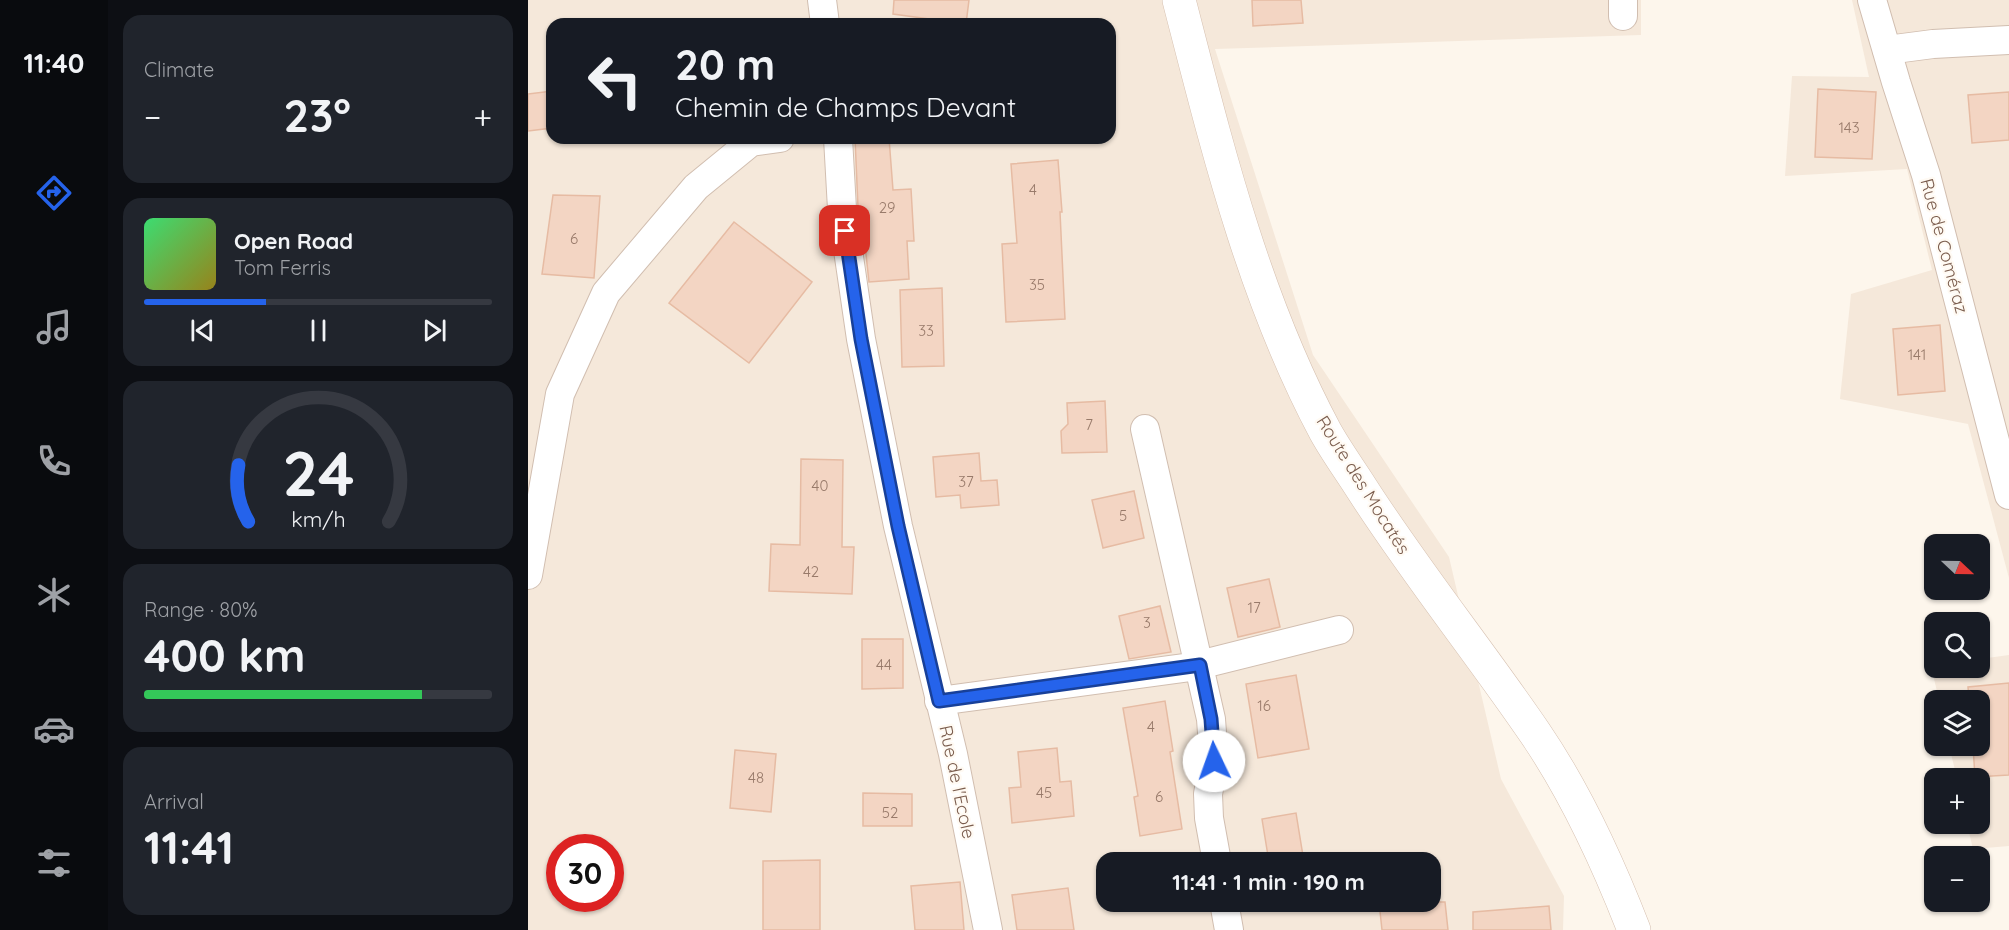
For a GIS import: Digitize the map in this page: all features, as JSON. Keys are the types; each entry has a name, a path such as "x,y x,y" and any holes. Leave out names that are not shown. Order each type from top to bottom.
{"street":[{"path":"822,0 824,18"},
{"name":"Route des Mocatés","path":"1179,0 1218,152 1249,254 1282,342 1326,433 1388,529 1537,735 1594,835 1634,930"},
{"name":"Rue de Coméraz","path":"1872,0 1928,184 2009,495"},
{"path":"1887,50 1933,44 2009,40"},
{"path":"528,574 560,394 606,293 696,187 749,144"},
{"name":"Rue de l'Ecole","path":"838,144 842,209 861,339 898,526 953,754 987,930"},
{"path":"1144,429 1200,665 1213,737 1214,761 1208,794 1209,818 1215,852"},
{"path":"939,701 1200,665 1339,630"},
{"path":"1226,912 1229,930"}],"shaded area":[{"path":"528,0 1641,0 1641,35 1215,49 1313,355 1449,557 1501,779 1564,896 1563,930 528,930"},
{"path":"1852,0 2009,0 2009,578 1968,424 1840,399 1851,294 1932,270 1907,169 1785,176 1792,76 1869,77"},
{"path":"2009,655 2009,846 1990,848 1972,846 1969,834 1990,834 1990,768 1954,768 1952,756 1990,756 1990,690 1937,690 1934,678 1990,678 1990,658"}],"building":[{"path":"894,0 969,0 967,18 922,18 893,14"},
{"path":"1252,0 1301,0 1303,23 1253,26"},
{"path":"1818,89 1876,92 1872,159 1815,157"},
{"path":"546,92 546,129 528,131 528,94"},
{"path":"2009,92 2009,140 1972,143 1968,95"},
{"path":"855,144 889,144 893,190 911,189 914,241 907,241 909,279 869,282 862,217 860,220"},
{"path":"1058,160 1065,319 1006,322 1002,244 1017,243 1011,164"},
{"path":"553,195 600,196 594,278 542,274"},
{"path":"734,222 812,282 749,363 669,303"},
{"path":"942,288 944,366 902,367 900,290"},
{"path":"1940,325 1945,391 1898,395 1893,329"},
{"path":"1105,401 1107,452 1062,453 1061,431 1068,424 1067,403"},
{"path":"979,453 981,481 997,480 999,505 961,508 960,495 936,497 933,457"},
{"path":"801,459 843,460 842,547 854,547 852,594 769,591 771,544 800,545"},
{"path":"1134,491 1144,538 1103,548 1092,500"},
{"path":"1269,579 1280,627 1238,637 1227,588"},
{"path":"1160,606 1171,652 1129,659 1119,616"},
{"path":"862,639 903,639 903,688 862,689"},
{"path":"1296,675 1309,749 1258,758 1246,684"},
{"path":"2009,683 2009,775 1990,776 1990,768 1974,768 1974,756 1990,756 1990,690 1968,690 1968,687"},
{"path":"1165,701 1182,829 1140,836 1134,797 1138,796 1123,708"},
{"path":"1057,748 1060,782 1071,781 1074,816 1012,823 1009,788 1021,787 1018,752"},
{"path":"735,750 776,754 771,812 730,808"},
{"path":"863,793 912,794 912,826 863,826"},
{"path":"1296,813 1302,852 1267,852 1262,819"},
{"path":"820,860 820,930 763,930 763,861"},
{"path":"960,882 964,930 915,930 911,886"},
{"path":"1068,888 1074,930 1017,930 1012,895"},
{"path":"1441,902 1445,902 1448,930 1382,930 1380,912 1441,912"},
{"path":"1549,906 1551,930 1473,930 1473,912"}],"route":[{"path":"845,231 861,339 898,526 939,701 1200,665 1211,719 1214,761"}]}
